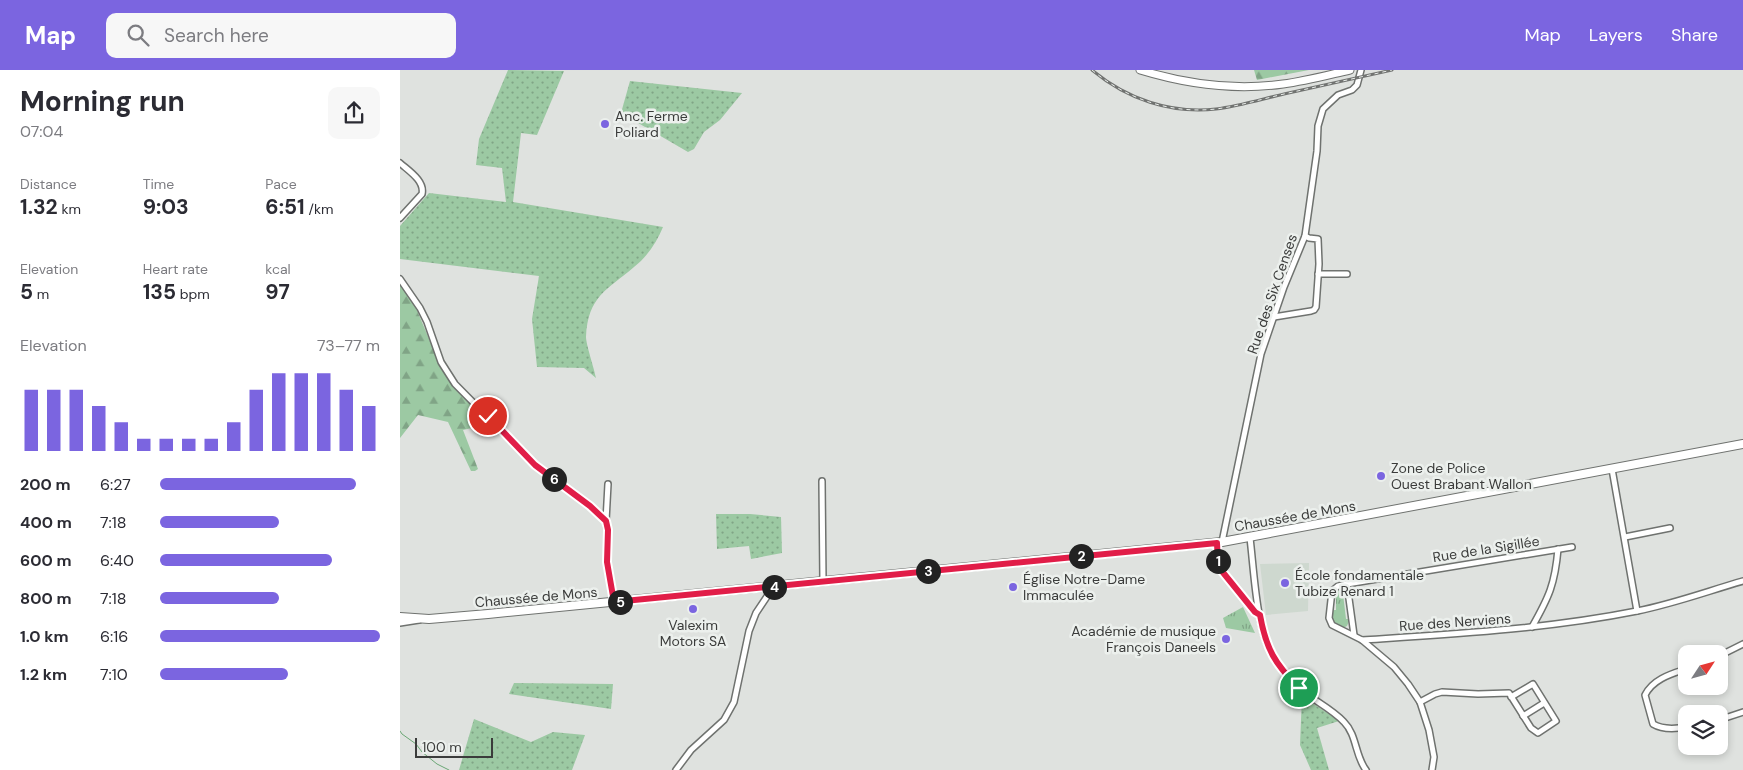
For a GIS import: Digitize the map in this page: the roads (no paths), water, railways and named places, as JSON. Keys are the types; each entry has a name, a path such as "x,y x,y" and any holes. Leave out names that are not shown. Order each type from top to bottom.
{"main road":[{"name":"Chaussée de Mons","path":"400,617 429,618 614,602 1220,542 1250,538 1743,444"}],"street":[{"path":"1140,70 1185,82 1233,87 1284,84 1350,70"},
{"name":"Rue des Six Censes","path":"1260,615 1255,612 1221,570 1218,564 1220,542 1261,354 1305,236 1317,151 1318,126 1323,109 1338,96 1352,90 1357,85 1360,70"},
{"path":"400,163 419,181 423,190 422,194 400,218"},
{"path":"1274,317 1314,310 1316,307 1318,239 1305,236"},
{"path":"1318,274 1347,274"},
{"path":"400,279 423,315 441,362 455,384 535,465 590,506 606,521"},
{"path":"1612,469 1637,611"},
{"path":"822,481 824,582"},
{"path":"608,484 606,521 608,530 607,562 614,602"},
{"path":"1625,537 1670,528"},
{"path":"1250,538 1260,615 1264,636 1271,654 1282,670 1299,688 1344,721 1351,731 1360,762 1366,770"},
{"name":"Rue de la Sigillée","path":"1354,635 1335,627 1330,620 1332,591 1338,586 1572,547"},
{"name":"Rue de la Sigillée","path":"1532,627 1546,603 1552,587 1556,573 1558,549"},
{"name":"Rue des Nerviens","path":"1362,640 1550,625 1637,611 1743,581"},
{"path":"1347,584 1354,635 1394,667 1420,702 1434,748 1432,770"},
{"path":"676,770 691,750 724,720 734,702 749,631 756,613 774,586"},
{"name":"Chaussée de Mons","path":"400,623 429,618"},
{"path":"1728,652 1743,644"},
{"path":"1678,672 1662,677 1645,695 1653,724 1658,727 1678,729"},
{"path":"1420,702 1442,692 1478,694 1502,692 1509,693 1534,731 1538,733 1556,721 1533,684 1512,697"},
{"path":"1523,716 1544,703"},
{"path":"1728,717 1743,712"}],"waterway":[{"path":"400,731 437,764 449,770"}],"railway":[{"path":"1092,70 1120,89 1150,102 1166,107 1199,110 1233,106 1392,70"}],"place":[{"name":"Anc. Ferme Poliard","path":"605,124"},
{"name":"Zone de Police Ouest Brabant Wallon","path":"1381,476"},
{"name":"École fondamentale Tubize Renard 1","path":"1285,583"},
{"name":"Église Notre-Dame Immaculée","path":"1013,587"},
{"name":"Valexim Motors SA","path":"693,609"},
{"name":"Académie de musique François Daneels","path":"1226,639"}]}
